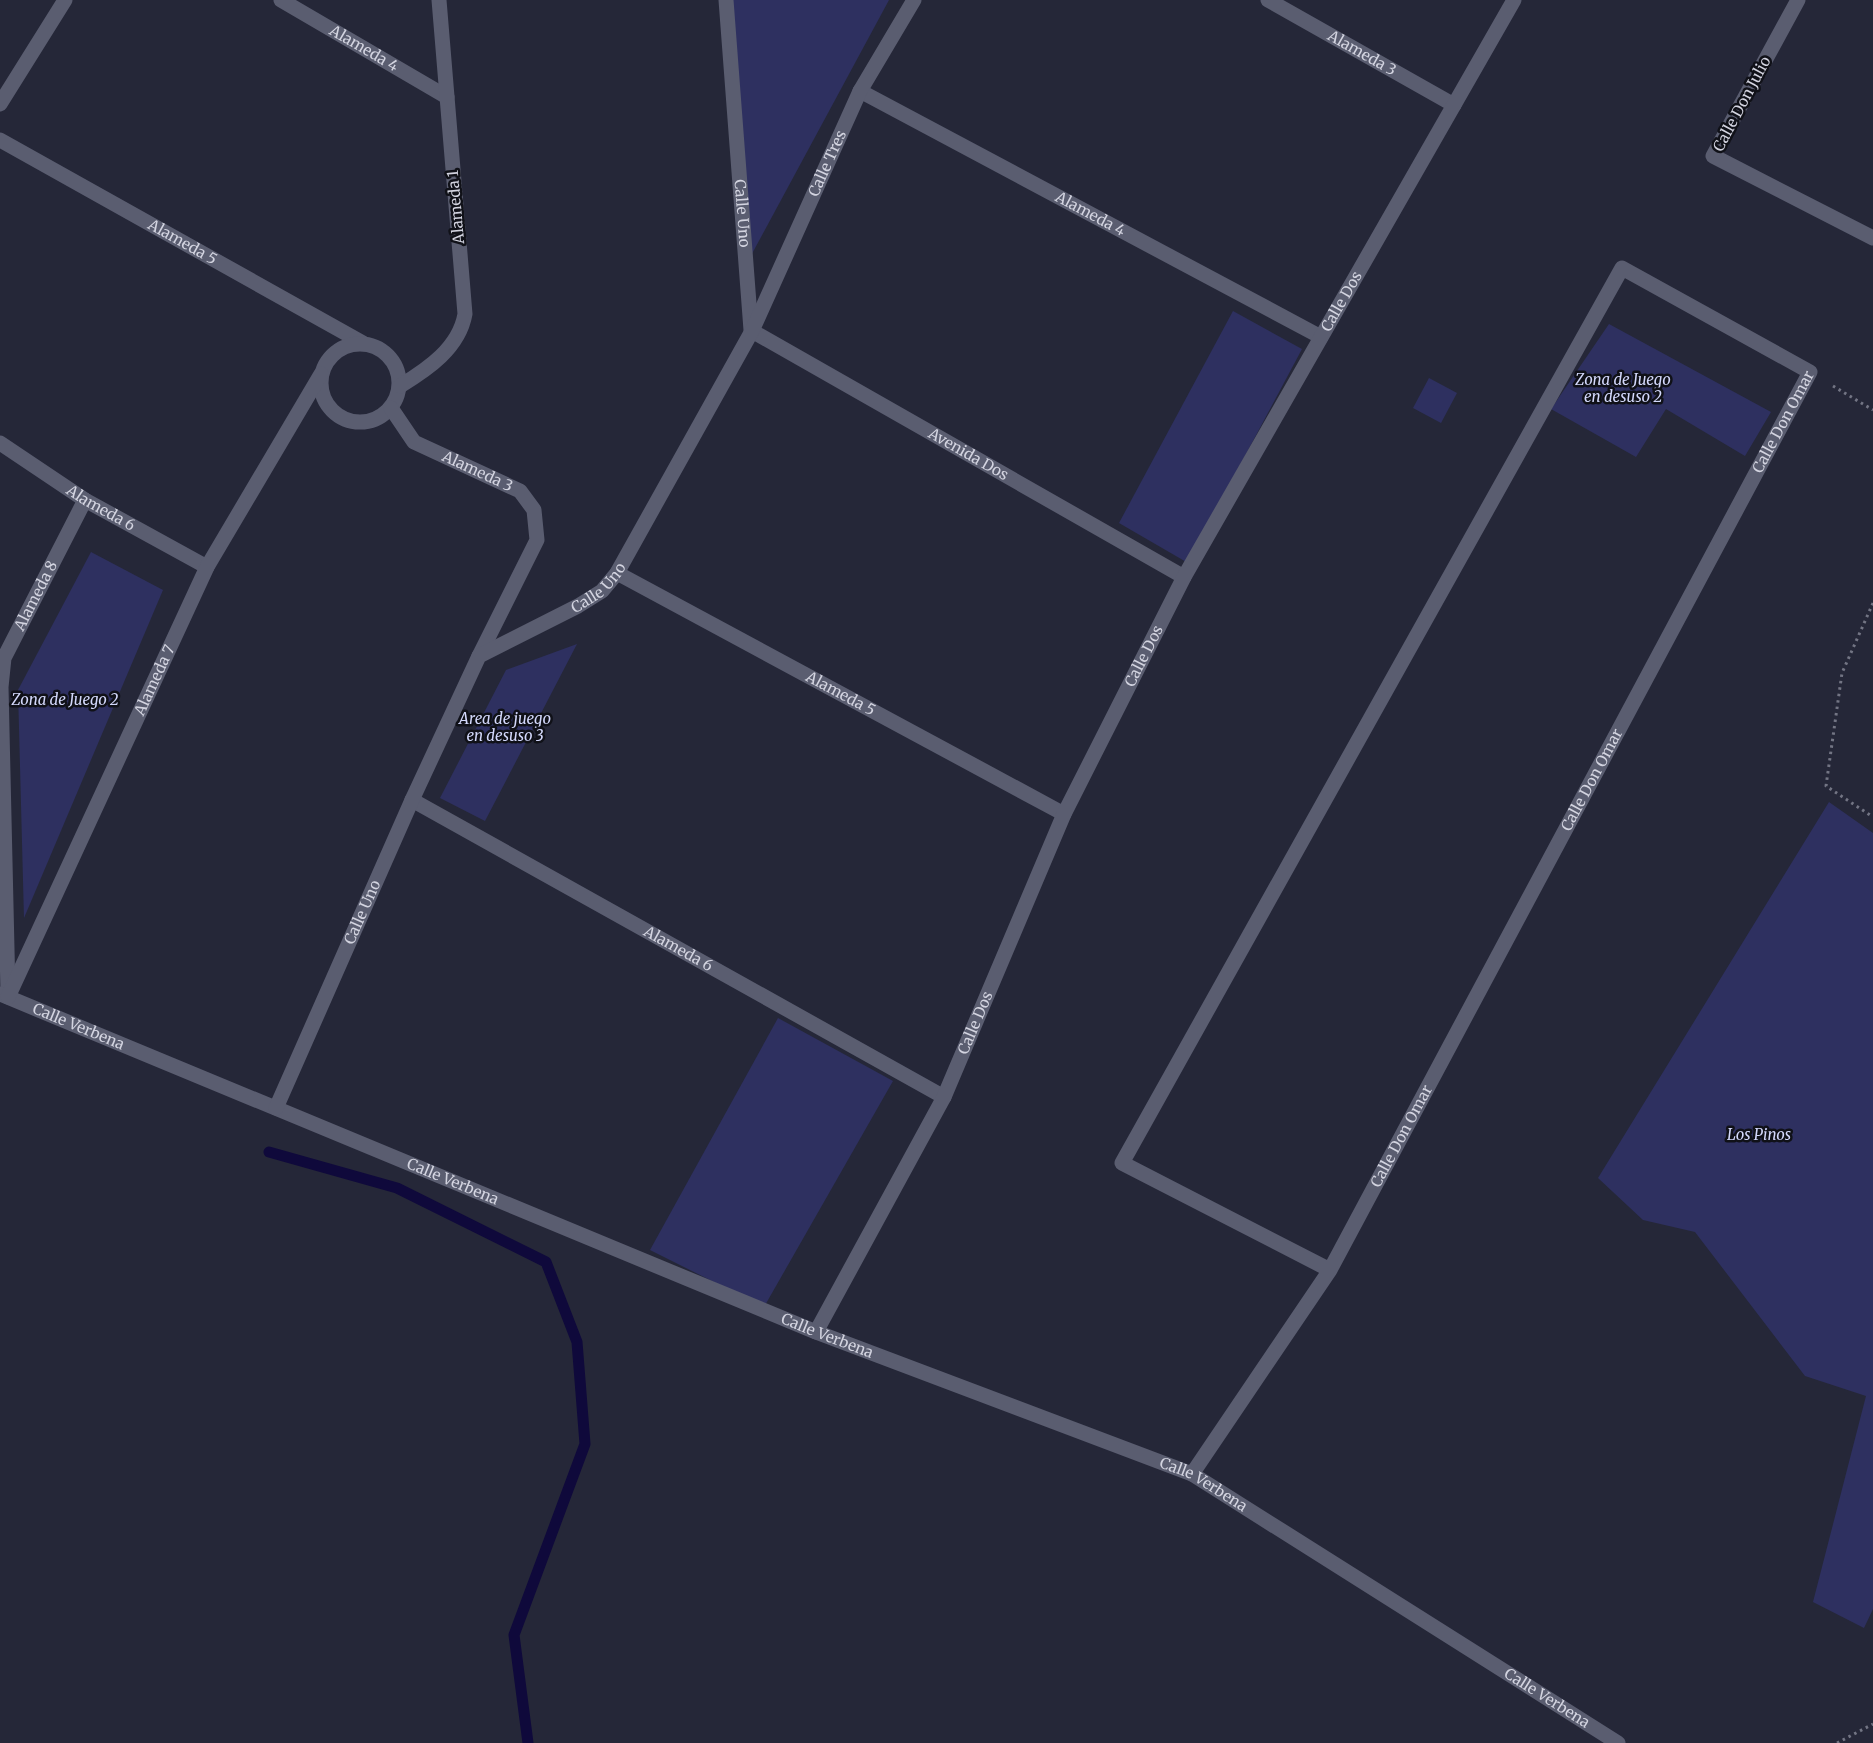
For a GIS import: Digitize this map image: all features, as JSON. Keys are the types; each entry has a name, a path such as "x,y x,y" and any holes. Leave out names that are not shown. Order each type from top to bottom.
{"street":[{"path":"0,104 65,0"},
{"name":"Alameda 4","path":"281,0 447,97"},
{"name":"Alameda 1","path":"400,386 430,367 463,328 465,314 439,0"},
{"name":"Calle Uno","path":"276,1108 412,800 479,656 578,606 602,591 617,573 752,332 726,0"},
{"name":"Calle Tres","path":"752,332 860,91 914,0"},
{"name":"Alameda 3","path":"1268,0 1454,105"},
{"name":"Calle Dos","path":"816,1332 944,1097 1064,814 1184,577 1514,0"},
{"name":"Calle Don Julio","path":"1798,0 1713,156 1873,238"},
{"name":"Alameda 4","path":"860,91 1321,337"},
{"name":"Alameda 5","path":"0,140 363,344"},
{"name":"Calle Don Omar","path":"1192,1474 1330,1270 1810,372 1622,268 1122,1163 1330,1270"},
{"name":"Avenida Dos","path":"752,332 1184,577"},
{"path":"352,344 363,344 386,353 394,362 400,386 391,408 381,416 369,421 356,422 343,418 332,410 325,400 321,387 321,374 332,355 341,348 352,344"},
{"name":"Alameda 7","path":"4,995 207,567 321,374"},
{"name":"Alameda 3","path":"391,408 414,442 520,491 534,510 538,526 537,540 479,656"},
{"name":"Alameda 6","path":"0,443 86,500 207,567"},
{"name":"Alameda 8","path":"4,995 1,687 4,658 86,500"},
{"name":"Alameda 5","path":"617,573 1064,814"},
{"name":"Alameda 6","path":"412,800 944,1097"},
{"name":"Calle Verbena","path":"4,995 816,1332 1192,1474 1618,1743"}],"path":[{"path":"1810,372 1873,410"},
{"path":"1873,603 1842,673 1826,786 1873,816"},
{"path":"1837,1743 1873,1724"}],"green space":[{"path":"728,0 889,0 747,263"},
{"path":"1233,311 1302,349 1188,563 1119,523"},
{"name":"Zona de Juego en desuso 2","path":"1609,324 1771,412 1745,456 1666,409 1636,457 1551,409"},
{"path":"1429,378 1457,393 1441,423 1413,408"},
{"name":"Zona de Juego 2","path":"91,552 163,590 24,918 18,690"},
{"name":"Area de juego en desuso 3","path":"577,644 485,821 440,798 506,670"},
{"name":"Los Pinos","path":"1829,802 1873,833 1873,1609 1864,1628 1813,1602 1866,1396 1805,1376 1695,1232 1643,1220 1598,1178"},
{"path":"778,1018 893,1081 764,1307 650,1250"}],"waterway":[{"path":"269,1152 397,1188 546,1262 577,1342 585,1444 514,1635 528,1743"}]}
